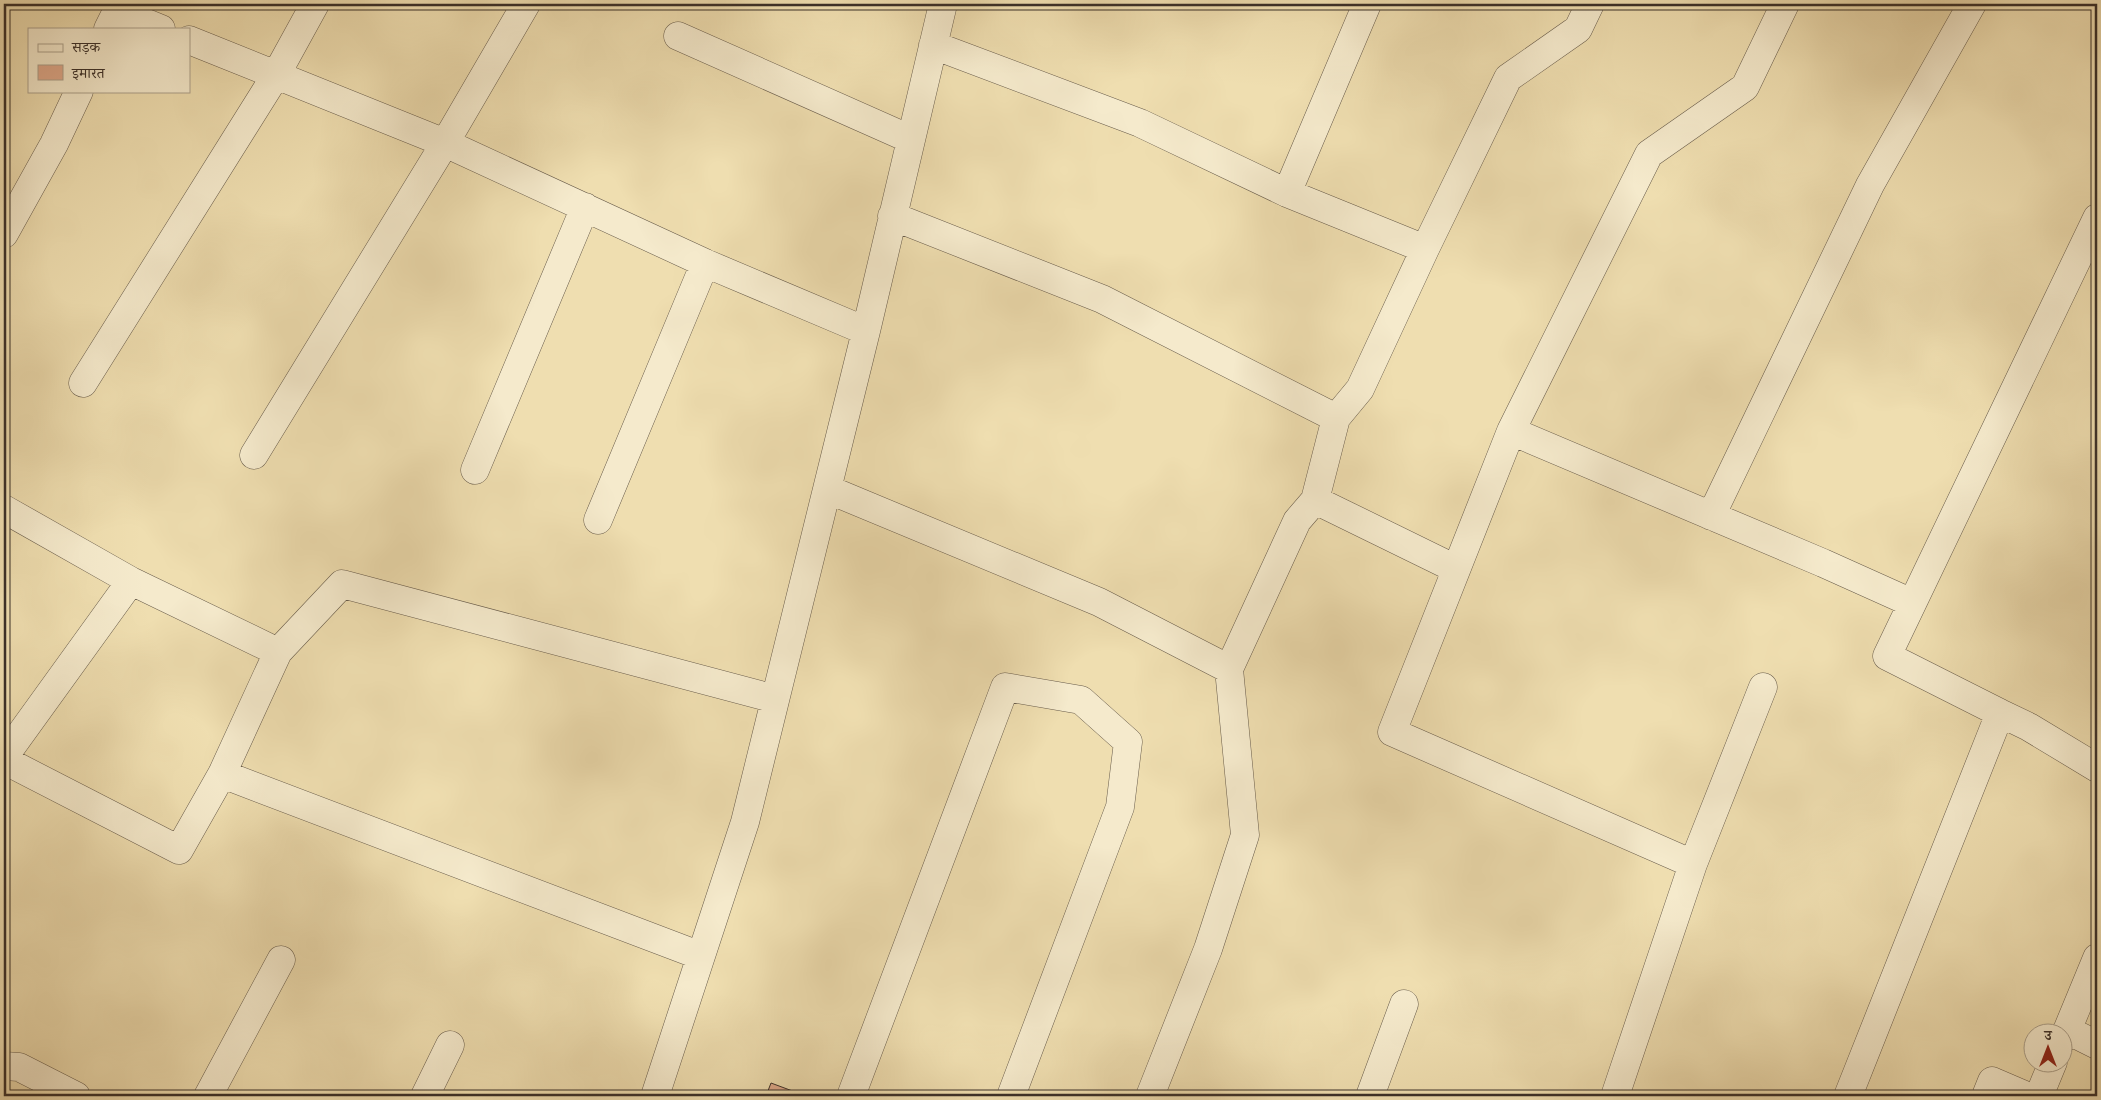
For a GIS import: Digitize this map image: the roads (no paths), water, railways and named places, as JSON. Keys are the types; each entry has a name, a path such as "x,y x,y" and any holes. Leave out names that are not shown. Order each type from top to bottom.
{"street":[{"path":"83,383 276,75 315,4"},
{"path":"254,455 445,143 526,4"},
{"path":"655,1096 745,822 866,332 943,4"},
{"path":"1287,193 1367,4"},
{"path":"1150,1096 1208,949 1245,835 1229,669 1297,521 1315,500 1336,418 1360,389 1508,78 1578,29 1590,4"},
{"path":"1693,864 1392,732 1511,431 1648,154 1745,87 1785,4"},
{"path":"1711,516 1870,185 1972,4"},
{"path":"113,12 158,28"},
{"path":"678,36 910,139"},
{"path":"190,40 445,143 705,263 866,332"},
{"path":"933,45 1140,123 1287,193 1425,249"},
{"path":"4,234 54,144 79,92"},
{"path":"475,470 585,208"},
{"path":"892,216 1102,299 1336,418"},
{"path":"2097,218 1887,656 2029,727 2097,768"},
{"path":"598,520 705,263"},
{"path":"1511,431 1823,563 1912,603"},
{"path":"827,489 1099,602 1229,669"},
{"path":"1315,500 1456,569"},
{"path":"4,509 131,581 278,652"},
{"path":"131,581 4,759 179,850 222,774 278,652 342,584 775,699"},
{"path":"851,1096 1006,687 1081,700 1128,742 1120,806 1011,1096"},
{"path":"1615,1096 1693,864 1763,687"},
{"path":"1848,1096 2000,713"},
{"path":"222,774 701,956"},
{"path":"2070,1022 2097,958"},
{"path":"208,1096 281,960"},
{"path":"1370,1096 1404,1004"},
{"path":"2074,1037 2097,1045"},
{"path":"424,1096 450,1045"},
{"path":"4,1066 19,1066 76,1096"},
{"path":"2039,1096 2049,1072"},
{"path":"1986,1096 1992,1081 2027,1096"}]}
